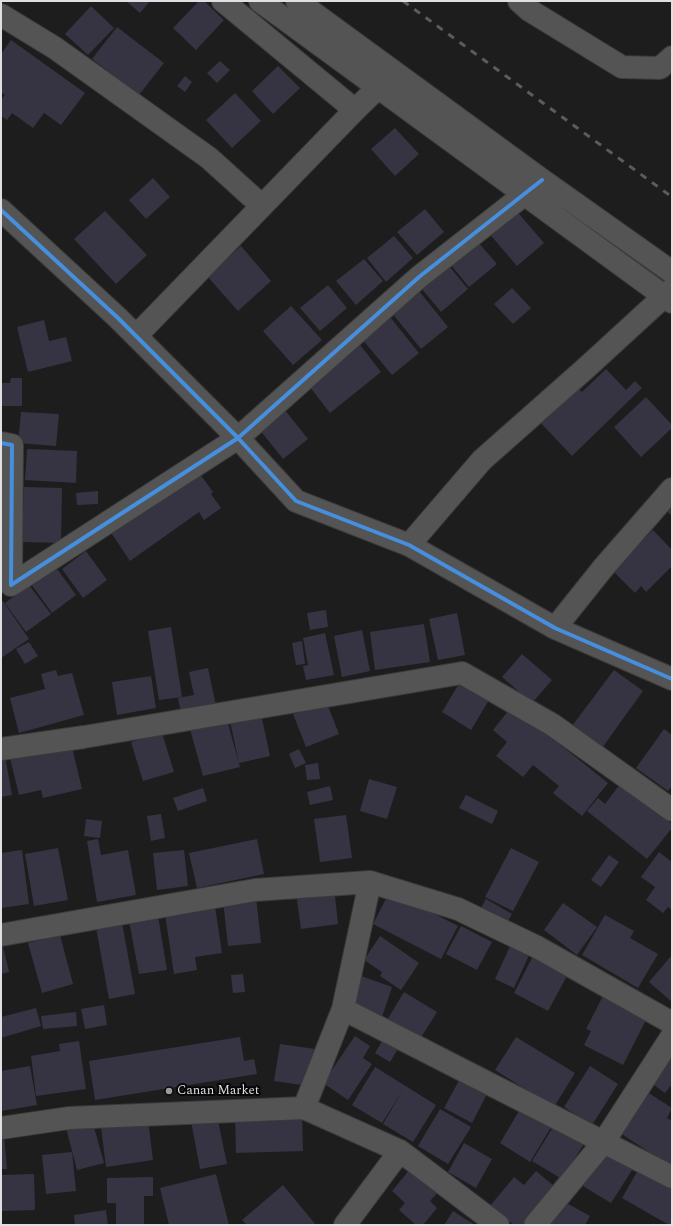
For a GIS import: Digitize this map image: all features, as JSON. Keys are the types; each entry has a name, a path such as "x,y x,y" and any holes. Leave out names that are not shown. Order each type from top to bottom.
{"street":[{"path":"223,1 355,110"},
{"path":"260,1 524,194 669,296 482,460 408,544"},
{"path":"297,1 542,180 672,272"},
{"path":"519,1 529,10 622,67 660,68 672,57"},
{"path":"1,15 55,48 209,158 262,206"},
{"path":"136,336 355,110 395,72"},
{"path":"6,588 238,438 418,277 542,180"},
{"path":"1,210 136,336 238,438 296,501 408,544 555,628 672,679"},
{"path":"1,443 12,445 6,588"},
{"path":"555,628 603,568 672,489"},
{"path":"1,749 84,737 462,672 552,725 672,810"},
{"path":"304,1108 343,1009 370,882"},
{"path":"1,935 255,890 370,882 458,909 537,947 672,1024"},
{"path":"343,1009 672,1178"},
{"path":"535,1225 603,1143 672,1036"},
{"path":"1,1128 69,1118 304,1108 400,1151 498,1225"},
{"path":"345,1225 400,1151"}],"building":[{"path":"126,1 150,1 140,13"},
{"path":"199,1 204,1 224,20 196,50 173,28"},
{"path":"91,6 114,28 88,55 65,34"},
{"path":"117,27 164,63 139,95 92,59"},
{"path":"11,40 85,93 61,125 44,113 33,128 12,113 7,120 1,116 1,100 5,95 1,92 1,54"},
{"path":"220,61 230,70 217,83 207,73"},
{"path":"278,66 300,88 273,114 252,91"},
{"path":"185,76 192,82 185,92 177,86"},
{"path":"235,93 261,121 232,148 206,120"},
{"path":"395,128 419,154 395,176 371,149"},
{"path":"153,178 170,197 146,219 129,200"},
{"path":"514,208 544,243 517,266 487,231"},
{"path":"425,209 444,232 417,255 397,232"},
{"path":"105,211 147,255 116,284 74,239"},
{"path":"394,236 413,258 386,282 367,258"},
{"path":"477,241 497,264 469,287 450,264"},
{"path":"241,246 271,281 238,311 207,276"},
{"path":"364,259 383,281 356,305 336,281"},
{"path":"449,266 468,289 441,312 422,289"},
{"path":"328,285 347,308 320,331 300,308"},
{"path":"512,288 531,308 513,324 494,304"},
{"path":"419,291 448,327 421,349 392,313"},
{"path":"291,306 322,340 293,365 263,331"},
{"path":"390,317 419,353 392,375 362,339"},
{"path":"44,320 49,341 66,337 72,361 28,372 17,327"},
{"path":"358,342 381,372 330,413 306,382"},
{"path":"606,369 626,390 635,381 642,388 572,456 538,420 575,385 582,392"},
{"path":"11,378 22,378 22,406 1,406 1,383 10,383"},
{"path":"646,397 672,425 672,428 641,457 614,427"},
{"path":"284,409 308,439 283,459 259,429"},
{"path":"21,412 59,414 56,446 18,443"},
{"path":"27,449 77,451 76,483 25,480"},
{"path":"197,470 213,492 211,494 221,508 204,520 199,512 130,561 110,531"},
{"path":"24,487 62,488 61,543 22,542"},
{"path":"98,491 98,504 77,505 76,493"},
{"path":"672,499 672,516 663,507"},
{"path":"653,530 672,550 672,566 646,592 641,586 635,593 612,570"},
{"path":"86,551 107,580 83,598 62,569"},
{"path":"55,566 76,595 52,613 31,584"},
{"path":"29,585 51,614 26,632 5,603"},
{"path":"3,601 29,639 1,658 1,603"},
{"path":"326,610 328,627 310,630 307,613"},
{"path":"457,613 465,655 438,660 429,619"},
{"path":"424,624 430,662 375,670 370,632"},
{"path":"171,627 182,697 159,700 148,631"},
{"path":"362,630 370,671 342,677 334,636"},
{"path":"325,633 334,675 306,680 303,666 308,665 303,638"},
{"path":"302,641 305,664 296,665 292,643"},
{"path":"29,642 38,656 25,664 16,649"},
{"path":"522,654 552,680 532,703 502,677"},
{"path":"208,668 216,706 181,712 178,698 194,695 189,672"},
{"path":"56,670 58,676 72,673 84,715 19,733 10,698 45,689 41,674"},
{"path":"614,670 643,691 602,748 572,726"},
{"path":"151,676 156,708 117,715 112,682"},
{"path":"460,682 489,700 471,730 442,712"},
{"path":"326,701 339,734 306,747 293,714"},
{"path":"512,706 608,783 582,816 553,793 559,786 533,765 523,777 496,756 507,742 493,730"},
{"path":"261,714 270,756 239,763 230,721"},
{"path":"227,720 240,767 203,776 190,729"},
{"path":"664,729 672,735 672,786 668,791 636,768"},
{"path":"162,733 174,772 143,781 131,742"},
{"path":"71,743 82,789 43,798 41,790 19,795 10,758"},
{"path":"299,749 306,763 295,768 289,754"},
{"path":"1,756 5,756 12,795 1,797"},
{"path":"318,763 320,779 307,780 305,765"},
{"path":"369,779 397,787 387,819 360,811"},
{"path":"620,784 672,824 672,828 647,859 587,811 598,798 605,804"},
{"path":"330,786 333,800 310,805 307,792"},
{"path":"203,788 207,801 178,811 173,798"},
{"path":"466,795 498,811 492,824 459,808"},
{"path":"161,814 165,838 151,841 147,816"},
{"path":"346,815 352,858 320,862 314,819"},
{"path":"86,819 102,821 100,838 84,836"},
{"path":"98,839 101,855 128,850 136,895 97,902 87,841"},
{"path":"257,839 264,874 197,888 189,853"},
{"path":"58,848 68,900 34,906 25,854"},
{"path":"511,848 539,862 513,911 485,897"},
{"path":"22,850 29,904 1,908 1,853"},
{"path":"184,850 188,886 157,890 153,853"},
{"path":"659,852 672,862 672,910 668,907 663,913 646,900 655,887 641,877"},
{"path":"609,855 619,862 601,887 591,880"},
{"path":"334,887 338,924 301,929 296,892"},
{"path":"390,891 458,926 441,959 373,924"},
{"path":"256,896 261,943 228,946 223,900"},
{"path":"486,899 512,914 507,923 481,908"},
{"path":"563,903 597,927 577,955 544,930"},
{"path":"215,906 222,953 195,957 197,970 174,974 165,914"},
{"path":"605,915 634,931 630,938 658,954 638,988 582,955"},
{"path":"158,916 167,970 139,974 129,921"},
{"path":"121,917 135,994 109,999 95,922"},
{"path":"461,926 492,942 477,970 446,954"},
{"path":"60,935 73,984 42,993 28,943"},
{"path":"380,936 419,963 401,990 380,976 382,972 364,960"},
{"path":"1,938 9,972 1,974"},
{"path":"511,944 530,953 514,988 495,979"},
{"path":"672,955 672,1002 649,982"},
{"path":"533,956 568,974 548,1011 514,993"},
{"path":"243,974 245,992 233,993 231,975"},
{"path":"361,976 392,987 382,1017 351,1007"},
{"path":"404,992 437,1012 420,1039 387,1020"},
{"path":"604,994 648,1016 623,1065 584,1045 591,1031 586,1029"},
{"path":"104,1005 107,1025 85,1029 81,1009"},
{"path":"36,1008 41,1026 1,1038 1,1017"},
{"path":"76,1012 77,1026 43,1029 41,1016"},
{"path":"355,1036 370,1046 363,1058 372,1064 348,1100 323,1083"},
{"path":"240,1037 244,1061 254,1059 257,1074 95,1100 89,1061"},
{"path":"516,1037 575,1073 554,1107 495,1070"},
{"path":"384,1038 399,1047 390,1062 375,1053"},
{"path":"79,1041 86,1089 36,1096 31,1056 60,1051 59,1044"},
{"path":"280,1044 315,1049 309,1086 274,1081"},
{"path":"672,1054 672,1084 665,1093 651,1083"},
{"path":"30,1066 37,1105 1,1111 1,1071"},
{"path":"590,1066 618,1084 592,1125 564,1107"},
{"path":"375,1067 436,1105 413,1142 383,1124 403,1090 382,1123 352,1105"},
{"path":"461,1077 488,1092 472,1123 444,1108"},
{"path":"644,1090 672,1108 667,1118 672,1121 672,1167 617,1131"},
{"path":"522,1106 553,1124 530,1162 500,1143"},
{"path":"440,1109 471,1127 448,1164 418,1146"},
{"path":"302,1112 303,1151 236,1153 235,1115"},
{"path":"217,1116 227,1164 200,1169 191,1121"},
{"path":"92,1120 104,1163 77,1170 66,1128"},
{"path":"148,1120 153,1160 106,1167 101,1127"},
{"path":"555,1124 585,1142 562,1179 532,1161"},
{"path":"1,1134 4,1134 7,1169 1,1169"},
{"path":"464,1143 492,1159 476,1188 448,1172"},
{"path":"606,1150 634,1167 611,1203 583,1186"},
{"path":"72,1152 76,1191 46,1194 42,1155"},
{"path":"641,1165 672,1184 672,1225 669,1225 622,1198"},
{"path":"411,1168 438,1192 430,1201 437,1208 423,1225 416,1225 399,1210 405,1203 392,1191"},
{"path":"536,1171 554,1186 522,1225 514,1225 490,1206 514,1177 524,1185"},
{"path":"34,1174 35,1210 2,1211 1,1175"},
{"path":"216,1174 229,1225 169,1225 160,1188"},
{"path":"153,1177 153,1196 144,1196 144,1224 116,1224 116,1203 107,1203 107,1178"},
{"path":"283,1185 316,1225 247,1225 242,1220"},
{"path":"559,1199 590,1216 585,1225 545,1225"},
{"path":"106,1210 108,1225 75,1225 74,1215"},
{"path":"453,1211 475,1225 444,1225"}],"railway":[{"path":"403,1 672,197"}],"cycle path":[{"path":"1,443 12,445 11,585 238,438 419,277 542,180"},
{"path":"1,210 118,318 238,438 296,501 409,545 555,628 672,679"}],"place":[{"name":"Canan Market","path":"169,1091"}]}
